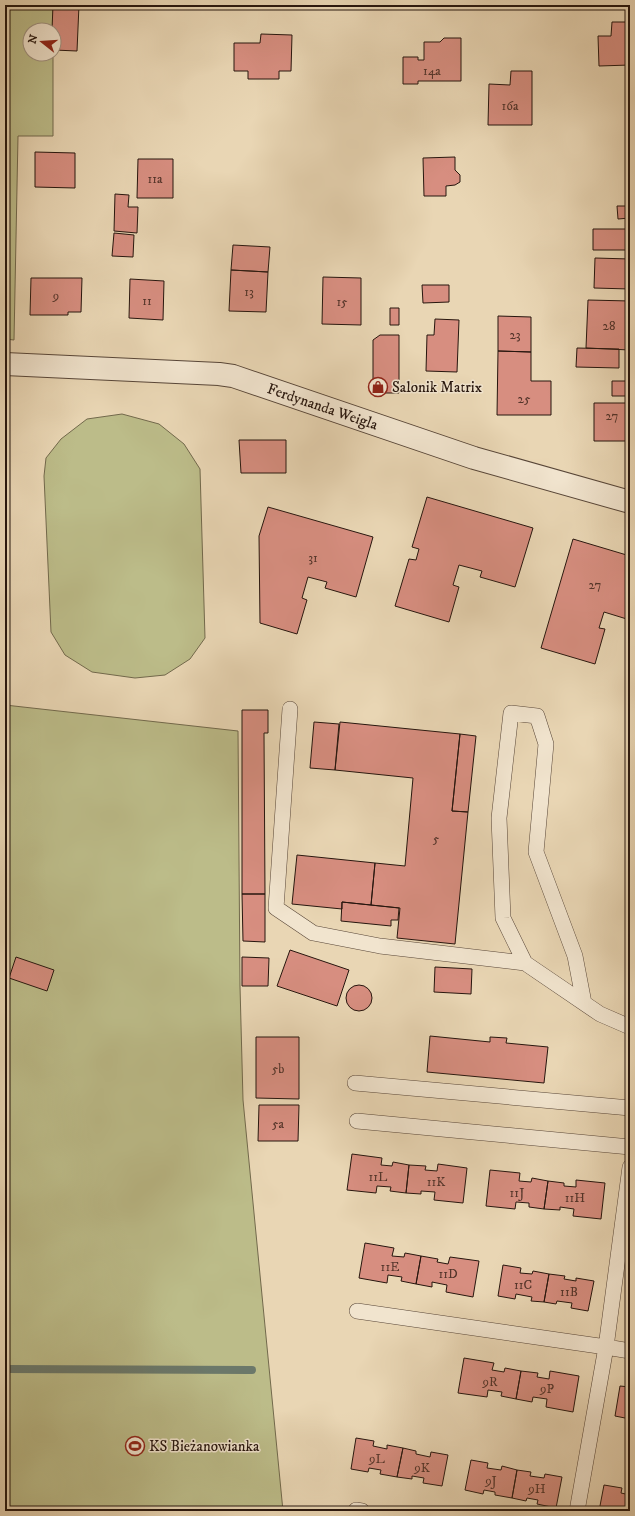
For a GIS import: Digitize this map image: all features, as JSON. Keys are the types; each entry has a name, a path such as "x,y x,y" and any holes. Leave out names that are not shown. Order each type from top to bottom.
{"street":[{"name":"Ferdynanda Weigla","path":"5,364 218,374 233,376 474,458 630,502"}],"lane":[{"path":"290,708 276,908 313,933 380,946 525,963 600,1014 630,1026"},
{"path":"525,963 503,918 499,818 511,713 537,716 546,744 536,852 575,956 584,1003"},
{"path":"355,1083 630,1108"},
{"path":"357,1121 630,1147"},
{"path":"577,1511 606,1347 630,1167"},
{"path":"357,1311 630,1351"}],"green space":[{"path":"5,5 53,5 53,22 22,22 22,62 53,62 53,136 18,136 14,340 5,339"},
{"path":"122,414 159,424 184,444 200,469 205,638 190,659 165,675 135,678 92,672 65,655 51,632 44,476 46,458 61,439 87,419"},
{"path":"5,705 238,731 240,986 243,1100 283,1511 5,1511"}],"building":[{"path":"53,5 79,5 77,51 62,50 62,22 52,22"},
{"path":"612,22 630,22 630,65 599,66 598,36 611,36"},
{"path":"261,34 292,35 291,71 279,71 279,79 248,79 248,71 234,71 234,43 260,43"},
{"path":"444,38 461,38 461,81 418,81 418,84 403,84 403,57 418,57 418,60 424,60 424,42 440,42"},
{"path":"511,71 532,71 532,125 488,125 489,84 510,85"},
{"path":"35,152 75,153 75,188 35,187"},
{"path":"455,157 455,170 460,175 460,182 455,185 446,186 446,196 424,196 423,158"},
{"path":"138,159 173,159 173,198 137,198"},
{"path":"115,194 129,195 128,207 138,207 137,233 114,231"},
{"path":"617,206 630,206 630,218 618,219"},
{"path":"593,229 628,229 628,250 593,250"},
{"path":"114,233 134,235 133,257 112,256"},
{"path":"233,245 270,247 268,272 231,270"},
{"path":"595,258 630,259 630,289 594,288"},
{"path":"231,270 268,272 266,312 229,311"},
{"path":"323,277 361,278 361,325 322,324"},
{"path":"31,278 82,278 81,312 68,312 68,315 30,315"},
{"path":"130,279 164,281 163,320 129,318"},
{"path":"422,285 449,285 449,302 423,303"},
{"path":"588,300 630,301 630,350 586,348"},
{"path":"390,308 399,308 399,325 390,325"},
{"path":"498,316 531,317 531,352 498,351"},
{"path":"435,319 459,320 457,372 426,371 427,335 434,335"},
{"path":"380,335 399,335 399,393 380,393 373,385 373,340"},
{"path":"577,348 619,349 619,368 576,367"},
{"path":"498,351 531,352 531,381 551,381 551,415 497,415"},
{"path":"612,381 626,381 626,396 612,396"},
{"path":"594,403 630,403 630,441 594,441"},
{"path":"239,440 286,440 286,473 241,473"},
{"path":"427,497 533,528 515,587 480,577 482,571 459,565 453,585 459,587 449,622 395,606 409,559 416,560 419,549 412,547"},
{"path":"268,507 373,537 356,597 325,588 327,582 308,577 302,598 307,600 297,634 260,623 259,536"},
{"path":"573,539 630,556 630,620 604,612 599,628 605,629 595,664 541,648"},
{"path":"242,710 268,710 268,733 264,733 265,894 242,894"},
{"path":"314,722 339,724 335,770 310,768"},
{"path":"340,722 460,734 452,811 468,812 455,944 397,938 400,908 371,905 375,863 405,866 413,778 335,770"},
{"path":"460,734 476,736 468,812 452,811"},
{"path":"297,855 375,863 371,905 342,902 342,909 292,904"},
{"path":"242,894 265,894 265,942 243,941"},
{"path":"342,902 399,908 398,920 391,920 391,926 341,921"},
{"path":"290,950 349,970 337,1006 277,986"},
{"path":"16,957 54,970 47,991 9,978"},
{"path":"242,957 269,958 268,986 242,986"},
{"path":"435,967 472,969 471,994 434,992"},
{"path":"359,985 368,989 372,998 368,1007 359,1011 350,1007 346,998 350,989"},
{"path":"430,1036 490,1042 490,1037 507,1038 506,1043 548,1047 544,1083 427,1072"},
{"path":"256,1037 299,1037 299,1099 256,1098"},
{"path":"259,1105 299,1105 298,1141 258,1141"},
{"path":"352,1154 382,1158 381,1165 392,1166 393,1162 409,1165 406,1193 390,1191 391,1187 377,1186 376,1193 347,1190"},
{"path":"438,1164 467,1168 463,1203 434,1200 435,1192 421,1191 421,1194 406,1193 409,1165 426,1166 425,1170 437,1171"},
{"path":"490,1170 520,1173 519,1181 531,1182 532,1178 548,1181 544,1209 529,1207 529,1203 516,1202 515,1209 486,1206"},
{"path":"576,1180 605,1183 601,1219 573,1216 574,1209 560,1207 560,1210 544,1209 548,1181 564,1183 564,1186 576,1187"},
{"path":"365,1243 394,1248 392,1256 404,1257 405,1253 421,1256 416,1284 401,1281 402,1277 388,1275 387,1283 359,1278"},
{"path":"421,1256 438,1259 437,1262 448,1264 450,1257 479,1261 473,1297 446,1292 447,1285 432,1282 432,1287 416,1284"},
{"path":"503,1265 521,1268 520,1273 532,1274 533,1271 549,1274 544,1302 531,1301 532,1297 516,1294 515,1299 498,1296"},
{"path":"549,1274 565,1276 564,1279 576,1281 576,1278 594,1281 588,1311 571,1308 572,1303 557,1301 556,1304 544,1302"},
{"path":"464,1358 494,1363 492,1370 504,1372 505,1368 521,1371 516,1399 501,1396 502,1392 488,1390 487,1397 458,1393"},
{"path":"521,1371 538,1373 537,1377 549,1379 550,1371 579,1376 573,1412 546,1407 547,1399 533,1397 532,1402 516,1399"},
{"path":"620,1386 630,1387 630,1419 615,1416"},
{"path":"356,1438 374,1441 373,1446 387,1449 387,1445 403,1448 397,1477 380,1474 381,1470 369,1468 368,1472 351,1469"},
{"path":"403,1448 416,1451 416,1454 430,1457 431,1452 448,1455 442,1486 423,1483 424,1478 412,1476 412,1479 397,1477"},
{"path":"471,1460 488,1463 487,1468 501,1470 502,1466 517,1470 512,1498 495,1495 495,1492 484,1490 483,1494 465,1490"},
{"path":"517,1470 531,1472 530,1476 544,1478 545,1474 562,1477 556,1508 537,1504 538,1500 527,1498 526,1501 512,1498"},
{"path":"604,1485 622,1488 621,1493 630,1495 630,1511 599,1511"}],"waterway":[{"path":"5,1369 252,1370"}],"place":[{"name":"Salonik Matrix","path":"378,387"},
{"name":"KS Bieżanowianka","path":"135,1446"}]}
